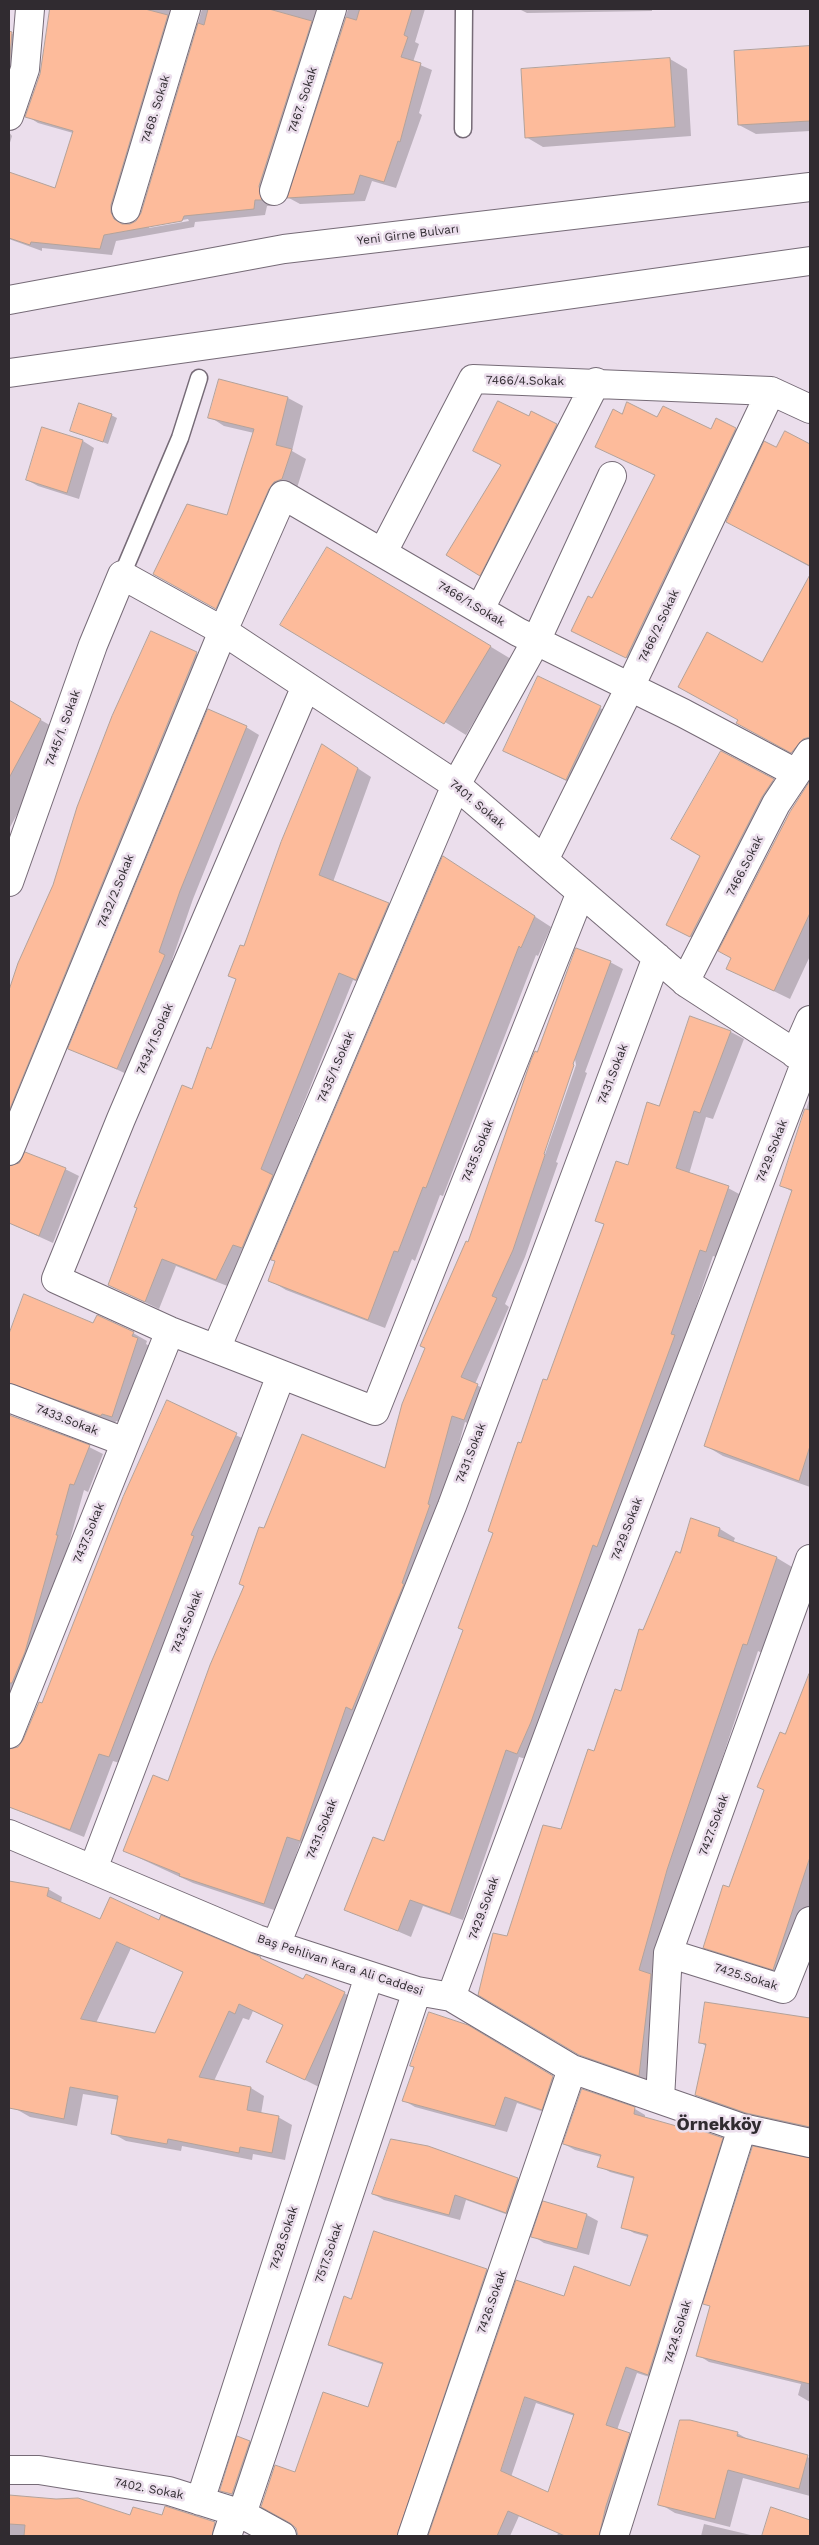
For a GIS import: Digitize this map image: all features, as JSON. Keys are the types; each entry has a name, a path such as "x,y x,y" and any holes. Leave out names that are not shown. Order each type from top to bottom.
{"street":[{"path":"9,116 25,68 30,9"},
{"name":"7468. Sokak","path":"126,209 186,9"},
{"name":"7467. Sokak","path":"274,191 332,9"},
{"name":"Yeni Girne Bulvarı","path":"9,300 284,249 810,187"},
{"path":"9,373 810,261"},
{"name":"7466/4.Sokak","path":"383,552 473,379 596,382 771,390"},
{"path":"480,609 596,382"},
{"path":"771,390 810,409"},
{"name":"7466/2.Sokak","path":"544,860 630,687 771,390"},
{"name":"7435/1.Sokak","path":"216,1349 456,785 536,640 612,476"},
{"name":"7466/1.Sokak","path":"223,631 283,495 536,640 630,687 803,763"},
{"name":"7401. Sokak","path":"122,575 223,631 456,785 685,982 804,1060"},
{"name":"7445/1. Sokak","path":"9,882 93,645 122,575"},
{"name":"7432/2.Sokak","path":"9,1151 223,631"},
{"name":"7434/1.Sokak","path":"170,1332 56,1279 121,1119 306,686"},
{"name":"7466.Sokak","path":"685,982 776,804 803,763"},
{"name":"7435.Sokak","path":"281,1375 374,1411 581,892"},
{"name":"7431.Sokak","path":"276,1945 452,1506 657,957"},
{"name":"7429.Sokak","path":"451,1997 574,1665 804,1060 810,1020"},
{"path":"170,1332 281,1375"},
{"name":"7437.Sokak","path":"9,1734 170,1332"},
{"name":"7434.Sokak","path":"93,1869 281,1375"},
{"name":"7433.Sokak","path":"9,1398 125,1442"},
{"name":"7427.Sokak","path":"660,2099 668,1953 810,1559"},
{"name":"Baş Pehlivan Kara Ali Caddesi","path":"9,1834 276,1945 416,1991 451,1997 572,2068 742,2128 810,2143"},
{"name":"7425.Sokak","path":"668,1953 783,1989 810,1921"},
{"name":"7428.Sokak","path":"200,2501 370,1976"},
{"name":"7517.Sokak","path":"234,2521 416,1991"},
{"name":"7426.Sokak","path":"412,2536 572,2068"},
{"name":"7424.Sokak","path":"614,2536 742,2128"},
{"name":"7402. Sokak","path":"9,2470 39,2470 169,2490 200,2501 234,2521 282,2536"}],"lane":[{"path":"463,130 464,9"},
{"path":"122,575 180,438 199,378"}],"building":[{"path":"50,9 145,9 168,15 111,205 114,219 122,224 130,224 136,221 141,213 198,23 204,25 208,9 269,9 312,21 259,186 262,200 255,200 254,209 184,216 182,221 104,235 100,249 31,242 30,245 9,238 9,172 55,188 73,131 25,117 40,74"},
{"path":"360,9 412,9 404,35 408,37 401,57 421,63 400,142 398,141 384,182 360,175 354,194 287,198 346,17 356,20"},
{"path":"9,31 12,32 9,68"},
{"path":"810,46 810,121 738,125 734,51"},
{"path":"670,58 675,127 525,138 521,69"},
{"path":"219,379 288,397 276,445 292,449 282,479 274,482 269,489 216,609 153,574 187,504 227,515 254,429 208,418"},
{"path":"498,401 529,416 531,411 557,424 480,576 446,555 501,465 473,451"},
{"path":"627,402 657,417 663,406 711,429 716,418 736,428 626,658 571,631 588,596 592,598 655,475 595,447 613,409 622,414"},
{"path":"79,403 112,414 103,442 70,431"},
{"path":"42,427 83,440 67,493 26,480"},
{"path":"785,431 810,444 810,566 726,522 764,441 776,447"},
{"path":"327,547 491,646 444,724 280,625"},
{"path":"810,575 810,737 803,739 791,753 736,723 738,720 678,687 707,632 762,662"},
{"path":"151,631 197,652 9,1111 9,990 18,963 53,885 77,807 112,716"},
{"path":"538,676 601,706 566,780 503,751"},
{"path":"9,700 41,719 9,778"},
{"path":"208,709 247,726 180,891 159,952 165,955 117,1069 68,1049"},
{"path":"322,744 358,768 319,875 389,903 356,980 339,973 261,1169 273,1175 242,1248 233,1245 216,1280 162,1259 145,1302 108,1285 137,1208 134,1207 182,1085 192,1089 207,1047 211,1049 236,979 228,976 240,945 244,946 281,842"},
{"path":"721,751 774,779 762,797 690,937 666,925 700,856 671,839"},
{"path":"810,781 810,913 774,991 726,969 731,958 718,951 790,812"},
{"path":"443,856 535,916 521,948 519,946 426,1188 423,1187 398,1252 394,1251 368,1320 268,1281 275,1261 271,1260"},
{"path":"576,948 611,961 573,1064 513,1250 492,1296 497,1298 461,1377 478,1384 464,1420 452,1416 428,1504 430,1505 402,1583 404,1584 352,1710 346,1707 300,1841 287,1837 264,1904 179,1876 180,1874 123,1851 153,1775 168,1781 210,1665 244,1586 239,1584 259,1527 264,1528 302,1434 385,1468 402,1404 425,1348 420,1346 466,1241 468,1242 531,1060 535,1051 537,1052"},
{"path":"690,1016 731,1031 700,1113 694,1111 676,1168 729,1186 706,1252 700,1250 671,1334 675,1335 597,1547 593,1545 531,1722 517,1754 506,1750 450,1914 410,1900 398,1931 344,1910 373,1837 384,1841 463,1630 458,1628 493,1533 488,1531 518,1442 521,1443 543,1379 547,1380 604,1224 595,1221 616,1161 628,1165 647,1102 659,1106"},
{"path":"805,1109 810,1110 810,1446 799,1481 704,1446 792,1190 780,1186"},
{"path":"25,1152 66,1168 39,1236 9,1223 9,1166 19,1163"},
{"path":"24,1294 93,1323 97,1315 134,1332 132,1336 138,1338 112,1417 102,1414 101,1416 9,1383 9,1334"},
{"path":"167,1400 237,1433 191,1535 194,1536 109,1757 99,1754 70,1830 9,1807 9,1749 18,1747 23,1740 39,1702 42,1703 123,1497"},
{"path":"9,1415 90,1445 74,1485 70,1484 56,1535 58,1535 25,1652 12,1683 9,1683"},
{"path":"691,1518 720,1528 718,1536 777,1557 747,1645 743,1644 697,1780 667,1870 639,1970 651,1974 639,2076 579,2055 478,1995 493,1933 507,1936 543,1825 561,1829 588,1749 594,1751 615,1689 621,1691 639,1629 643,1630 676,1551 680,1553"},
{"path":"809,1674 810,1857 773,1970 703,1948 723,1885 729,1887 764,1790 757,1787 780,1732 785,1734"},
{"path":"9,1881 49,1888 47,1896 100,1919 110,1897 159,1920 161,1915 261,1957 303,1979 306,1974 345,1992 305,2080 266,2062 283,2025 239,2004 235,2014 229,2011 199,2077 251,2087 247,2110 279,2116 272,2153 240,2147 239,2153 168,2139 167,2144 111,2134 118,2096 70,2087 64,2119 9,2108","holes":["117,1942 183,1972 155,2033 81,2019"]},
{"path":"705,2002 810,2018 810,2127 746,2113 695,2095 706,2044 699,2043"},
{"path":"429,2012 468,2025 553,2076 542,2110 505,2097 495,2126 402,2101 414,2067 410,2066"},
{"path":"582,2089 635,2107 634,2114 687,2129 688,2126 723,2138 648,2375 626,2367 606,2425 630,2433 606,2506 599,2536 565,2536 508,2511 497,2536 428,2536 516,2280 564,2296 574,2266 630,2286 648,2235 621,2228 634,2177 597,2167 601,2155 563,2144","holes":["525,2397 574,2414 548,2492 501,2471"]},
{"path":"391,2139 428,2146 518,2178 506,2213 455,2195 449,2215 372,2194"},
{"path":"753,2146 810,2158 810,2384 696,2356 710,2306 703,2304"},
{"path":"543,2201 587,2214 577,2249 531,2237"},
{"path":"374,2231 487,2269 397,2536 298,2536 296,2528 290,2523 261,2507 275,2465 295,2472 323,2392 368,2407 383,2363 328,2345 344,2296 351,2299"},
{"path":"680,2420 690,2420 738,2432 737,2436 808,2455 799,2489 728,2470 715,2519 658,2505"},
{"path":"237,2436 250,2441 232,2494 220,2491"},
{"path":"9,2495 56,2499 78,2498 130,2515 133,2507 162,2515 165,2506 215,2522 212,2536 24,2536 25,2525 9,2524"},
{"path":"771,2507 810,2520 810,2536 762,2536"}],"district":[{"name":"Örnekköy","path":"719,2125"}]}
